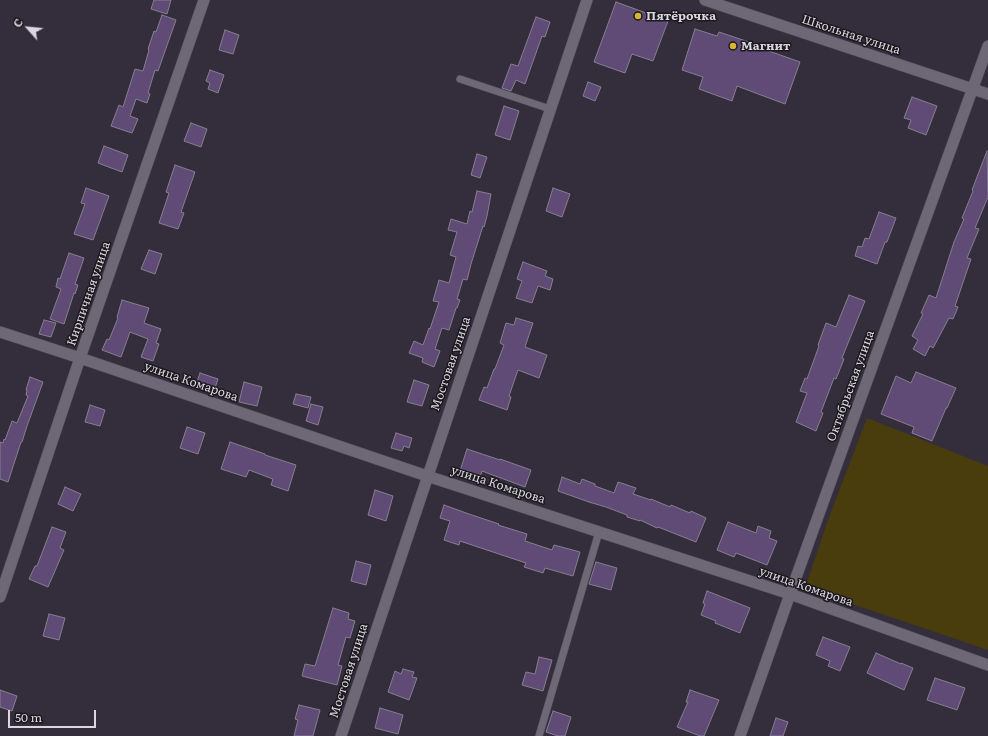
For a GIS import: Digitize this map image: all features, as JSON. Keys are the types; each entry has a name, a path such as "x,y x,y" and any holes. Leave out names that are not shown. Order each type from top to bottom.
{"street":[{"name":"Кирпичная улица","path":"0,597 80,358 204,0"},
{"name":"Мостовая улица","path":"341,736 587,0"},
{"name":"Школьная улица","path":"705,0 988,94"},
{"name":"Октябрьская улица","path":"740,736 988,46"},
{"name":"улица Комарова","path":"0,332 427,476 790,594 988,665"}],"lane":[{"path":"460,79 550,108"},
{"path":"539,736 599,532"}],"shaded area":[{"path":"867,418 988,466 988,650 805,588 828,520"}],"building":[{"path":"154,0 171,0 167,14 151,9"},
{"path":"616,2 668,21 653,61 632,54 625,73 594,62"},
{"path":"162,15 176,20 158,71 155,70 148,93 150,94 147,103 136,99 130,116 138,119 132,133 111,126 119,105 123,107 135,69 143,71 154,31 156,32"},
{"path":"536,17 550,22 545,37 542,36 525,84 516,80 511,91 502,88 511,64 518,66"},
{"path":"695,29 717,36 719,32 800,62 785,104 737,86 732,101 699,89 703,77 682,70"},
{"path":"225,30 239,35 233,54 219,50"},
{"path":"210,70 224,75 218,93 208,89 210,83 206,81"},
{"path":"588,82 601,87 595,101 583,96"},
{"path":"912,97 937,106 926,135 908,128 911,120 904,118"},
{"path":"504,106 519,111 510,140 495,135"},
{"path":"191,123 207,129 201,147 184,141"},
{"path":"104,146 128,155 122,172 98,163"},
{"path":"987,151 988,197 975,228 979,229 967,258 971,259 955,306 958,307 953,319 949,318 933,348 930,346 925,356 913,349 918,340 912,336 923,314 921,313 929,295 936,298 954,242 964,219 962,218"},
{"path":"477,154 487,157 480,178 471,175"},
{"path":"175,165 195,172 181,212 184,213 178,229 159,223 169,193 166,192"},
{"path":"86,188 109,196 93,240 74,234 85,204 81,203"},
{"path":"553,188 570,194 562,217 546,211"},
{"path":"477,191 491,194 487,216 467,280 463,279 457,299 460,300 449,330 442,328 435,349 440,351 434,367 422,362 423,358 409,353 414,341 423,345 429,328 430,329 439,302 433,301 439,280 449,283 456,257 450,255 457,232 448,230 451,219 467,224 470,211 472,212"},
{"path":"879,212 896,218 877,264 855,256 858,246 862,247 865,238 869,239"},
{"path":"149,250 162,254 155,274 141,269"},
{"path":"69,253 84,258 75,284 78,285 64,324 50,319 61,289 56,287 58,278 60,279"},
{"path":"523,262 547,271 545,276 553,279 550,290 538,286 532,303 516,298 522,281 517,279"},
{"path":"849,295 865,301 842,358 844,359 836,379 834,378 821,412 823,413 816,431 796,422 807,393 800,391 805,378 807,379 826,323 836,327"},
{"path":"122,300 149,308 144,323 161,329 156,343 159,344 153,361 141,357 148,339 130,332 121,357 102,350 107,339 109,340 118,318"},
{"path":"516,318 533,323 525,347 547,355 539,378 518,370 509,396 511,397 507,410 479,400 484,387 487,388 504,345 500,343 506,323 514,325"},
{"path":"44,320 56,323 51,337 39,334"},
{"path":"916,372 956,388 932,441 912,433 914,427 881,414 896,376 911,383"},
{"path":"200,373 218,379 214,391 196,385"},
{"path":"30,377 43,382 8,482 0,479 0,442 3,443 4,439 5,440 12,421 17,423 28,396 26,395 26,390"},
{"path":"414,380 429,385 422,406 407,402"},
{"path":"244,382 262,387 257,406 239,402"},
{"path":"296,394 311,397 308,408 293,404"},
{"path":"311,404 323,407 318,425 306,421"},
{"path":"90,405 105,410 100,426 85,422"},
{"path":"187,427 205,433 198,454 180,448"},
{"path":"396,433 412,438 409,448 404,446 402,451 391,448"},
{"path":"230,442 296,465 288,491 271,485 273,479 249,470 246,477 221,469"},
{"path":"467,449 531,470 525,487 482,471 480,477 460,471"},
{"path":"562,477 580,484 582,479 595,484 595,486 614,493 618,482 636,488 633,494 651,499 670,507 671,505 690,513 691,511 706,518 696,542 658,527 657,528 640,520 627,517 627,515 606,507 558,491"},
{"path":"65,487 81,494 73,511 58,504"},
{"path":"375,490 393,496 386,521 368,515"},
{"path":"444,505 527,534 525,541 552,550 554,545 580,552 573,576 545,568 543,573 524,567 526,563 460,541 459,545 444,540 450,521 440,518"},
{"path":"728,522 756,533 758,526 771,531 769,538 777,541 767,565 736,553 734,557 717,550"},
{"path":"52,527 66,532 60,548 64,550 48,587 29,579 35,566 37,566"},
{"path":"356,561 371,565 366,585 351,581"},
{"path":"596,562 617,568 611,590 589,584"},
{"path":"707,591 750,608 740,633 715,623 716,621 701,615 705,604 703,603"},
{"path":"333,608 349,613 348,619 355,621 350,638 346,637 338,665 342,666 337,685 302,676 305,664 315,666"},
{"path":"49,614 65,618 59,640 43,636"},
{"path":"823,637 850,647 840,671 828,666 830,661 816,655"},
{"path":"876,653 913,668 904,690 867,673"},
{"path":"539,657 552,660 543,691 522,685 526,672 535,674"},
{"path":"403,669 414,672 412,677 417,678 409,700 388,692 395,671 401,674"},
{"path":"935,678 965,688 957,710 927,700"},
{"path":"0,690 17,696 12,711 0,707"},
{"path":"690,690 719,700 704,736 700,736 677,727 688,702 686,702"},
{"path":"299,705 320,710 313,736 294,736 298,720 295,719"},
{"path":"380,708 403,715 398,734 375,728"},
{"path":"553,711 571,717 565,736 558,736 546,732"},
{"path":"776,718 788,722 783,736 770,736"}],"place":[{"name":"Пятёрочка","path":"638,16"},
{"name":"Магнит","path":"733,46"}]}
